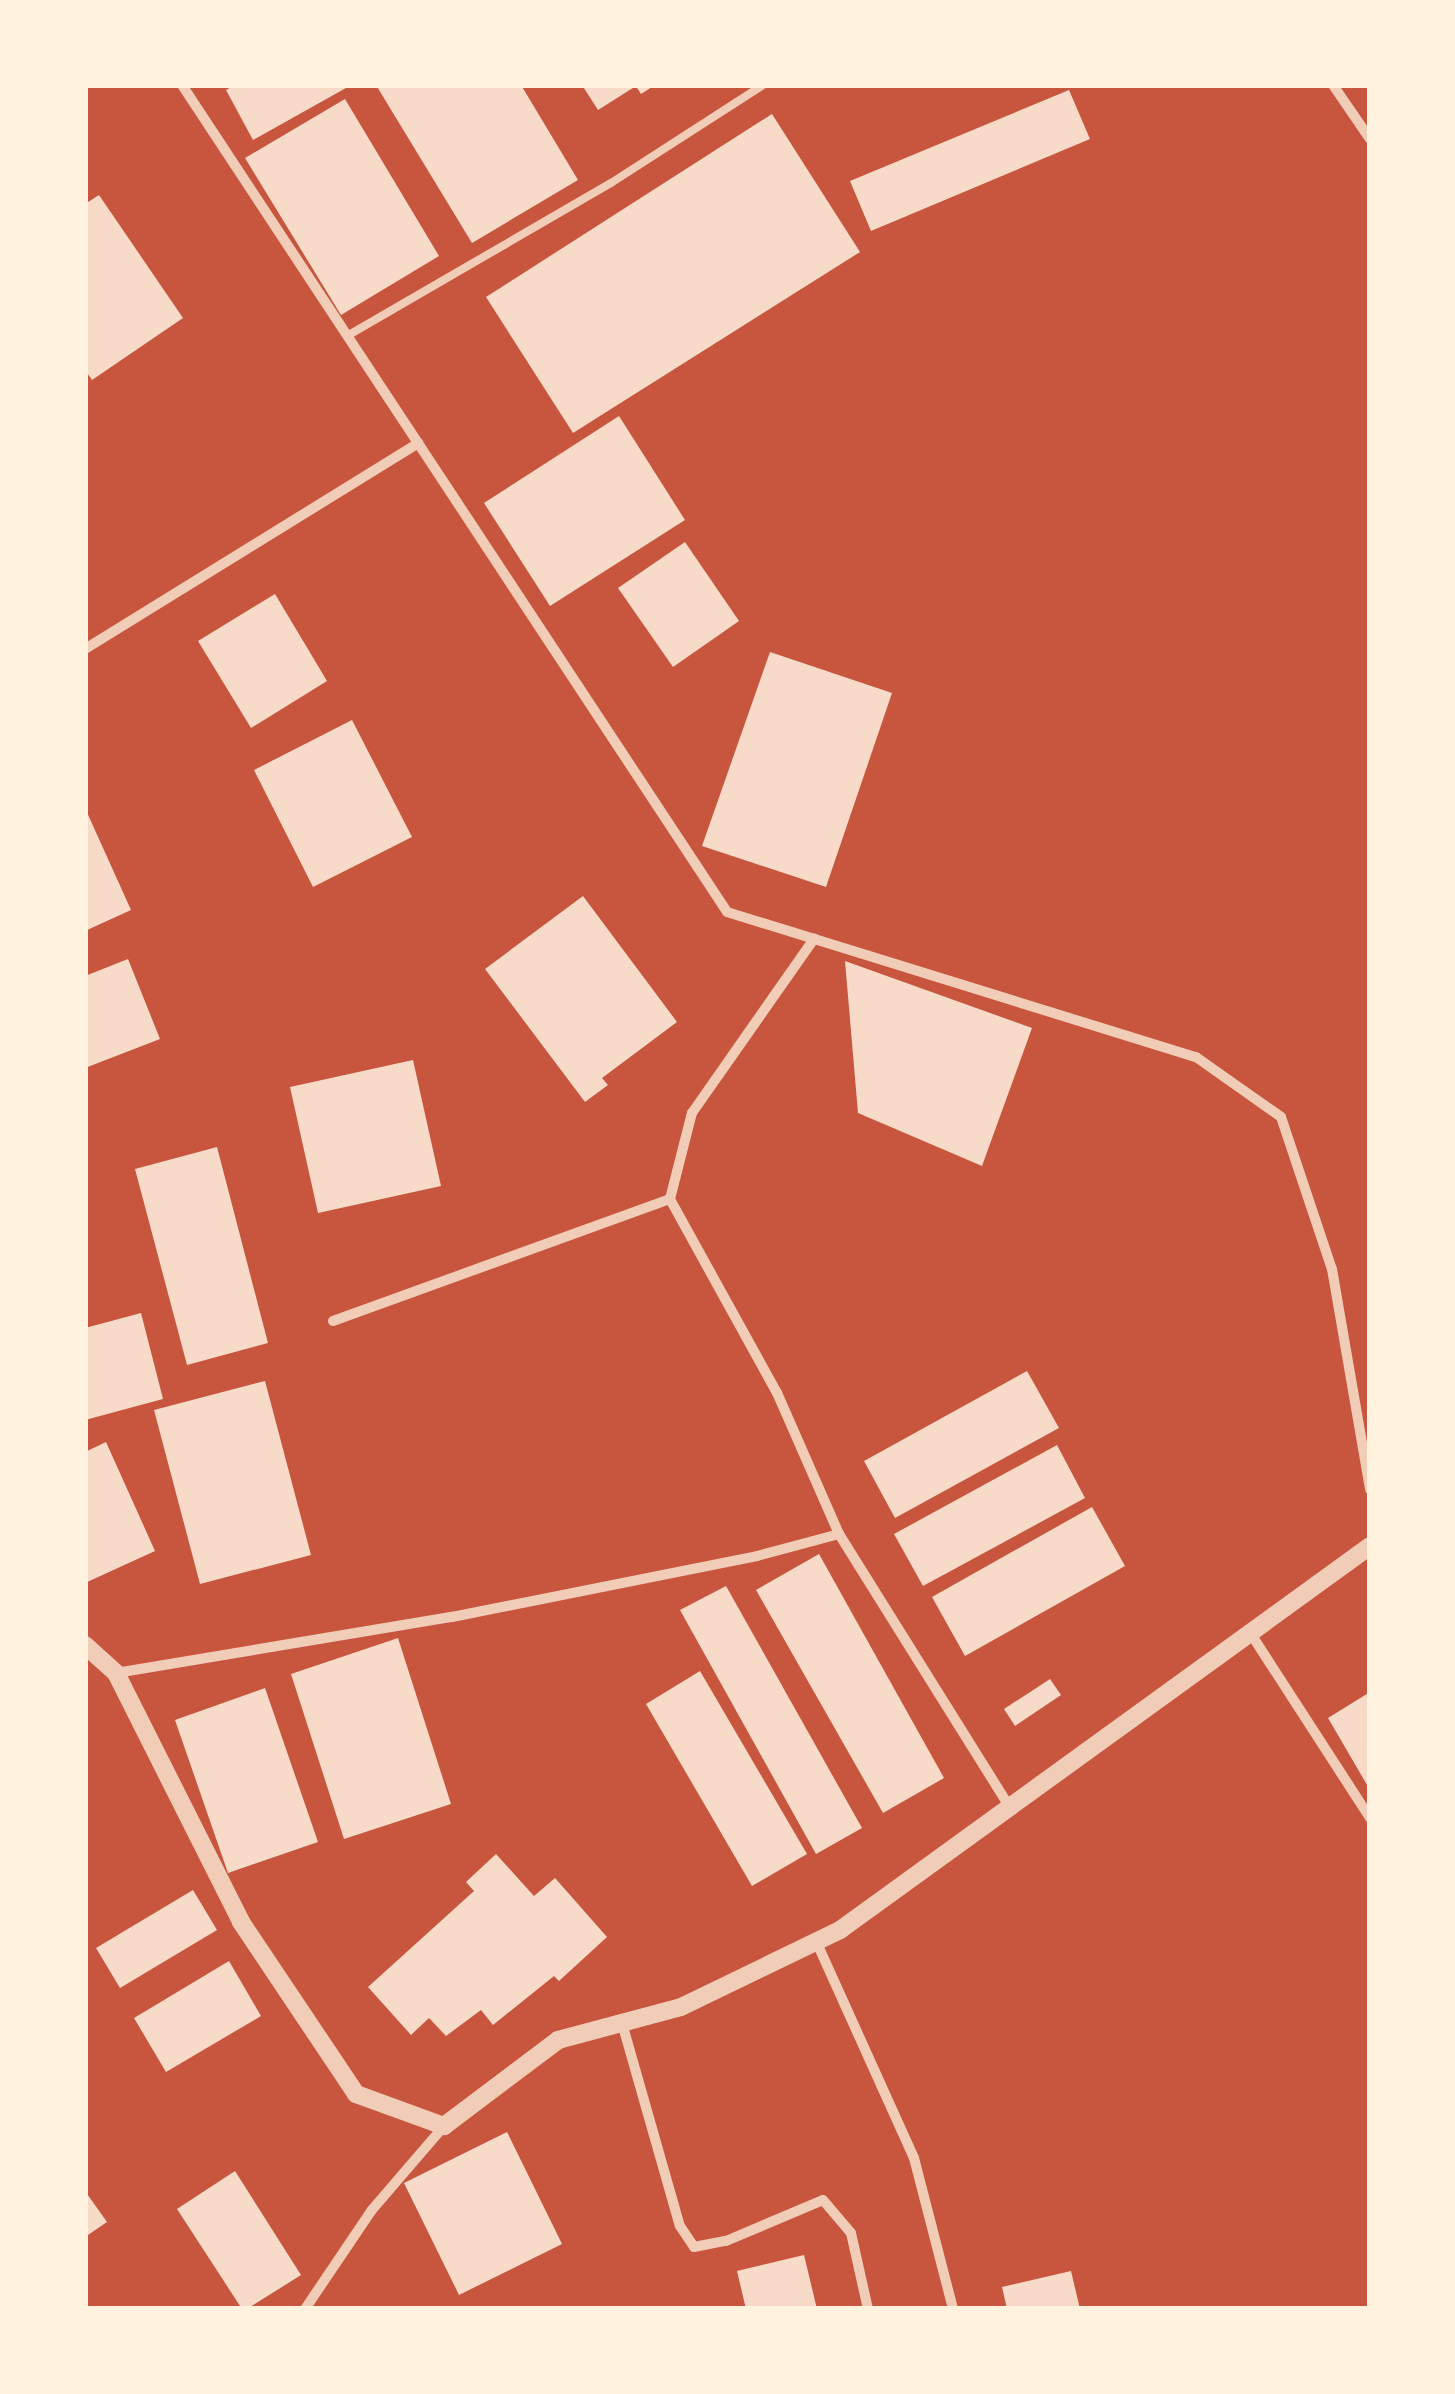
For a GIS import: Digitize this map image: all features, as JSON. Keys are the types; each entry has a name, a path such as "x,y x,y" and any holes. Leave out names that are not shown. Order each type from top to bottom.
{"street":[{"path":"182,85 727,912 1196,1057 1281,1117 1332,1269 1370,1490"},
{"path":"1333,85 1370,139"},
{"path":"85,649 418,443"},
{"path":"814,940 692,1113 670,1199 777,1393 839,1534 1010,1808"},
{"path":"333,1321 670,1199"},
{"path":"116,1672 452,1617 839,1534"},
{"path":"304,2309 371,2211 444,2126 558,2040 681,2007 840,1930 1370,1546"},
{"path":"1252,1634 1370,1818"},
{"path":"85,1645 116,1672 242,1922 356,2094 444,2126"},
{"path":"816,1941 914,2158 953,2309"},
{"path":"622,2023 680,2226 694,2247 726,2242 823,2200 851,2233 868,2309"}],"lane":[{"path":"347,336 611,182 763,85"}],"building":[{"path":"235,85 346,88 253,140 226,90"},
{"path":"376,85 521,85 578,180 472,243"},
{"path":"582,85 655,85 641,94 636,86 598,110"},
{"path":"1069,90 1090,139 871,231 850,181"},
{"path":"345,99 439,256 341,315 245,158"},
{"path":"772,114 860,252 573,433 486,297"},
{"path":"99,195 183,318 92,380 85,370 85,204"},
{"path":"619,416 685,520 550,606 484,503"},
{"path":"685,542 739,621 673,667 618,588"},
{"path":"275,594 327,681 251,728 198,641"},
{"path":"770,652 892,693 826,887 702,846"},
{"path":"352,720 412,837 313,887 254,770"},
{"path":"85,808 131,910 85,931"},
{"path":"583,896 677,1022 602,1078 608,1085 585,1102 485,969"},
{"path":"128,959 160,1039 85,1068 85,976"},
{"path":"845,961 1032,1028 982,1166 858,1113"},
{"path":"413,1060 441,1186 318,1213 290,1087"},
{"path":"217,1147 268,1343 187,1365 135,1169"},
{"path":"141,1313 163,1399 85,1420 85,1328"},
{"path":"1027,1371 1059,1428 895,1518 864,1461"},
{"path":"265,1381 311,1555 200,1584 154,1410"},
{"path":"106,1442 155,1551 85,1583 85,1452"},
{"path":"1057,1445 1085,1498 923,1586 894,1534"},
{"path":"1092,1507 1125,1566 965,1656 932,1597"},
{"path":"819,1554 944,1778 883,1813 756,1590"},
{"path":"726,1586 862,1828 816,1854 680,1610"},
{"path":"398,1638 451,1804 344,1839 291,1674"},
{"path":"700,1671 807,1854 752,1886 646,1704"},
{"path":"1050,1679 1061,1695 1015,1726 1004,1709"},
{"path":"265,1688 318,1842 228,1873 175,1720"},
{"path":"1370,1692 1370,1790 1328,1718"},
{"path":"496,1854 534,1896 555,1878 607,1937 559,1981 554,1976 493,2025 481,2010 446,2036 429,2018 411,2035 368,1987 474,1891 466,1882"},
{"path":"193,1890 217,1930 120,1988 96,1948"},
{"path":"229,1961 261,2016 166,2072 134,2018"},
{"path":"507,2132 562,2244 459,2295 404,2183"},
{"path":"235,2171 301,2275 247,2309 242,2309 177,2209"},
{"path":"85,2191 107,2222 85,2237"},
{"path":"804,2255 817,2309 746,2309 737,2271"},
{"path":"1071,2271 1080,2309 1007,2309 1002,2287"}]}
